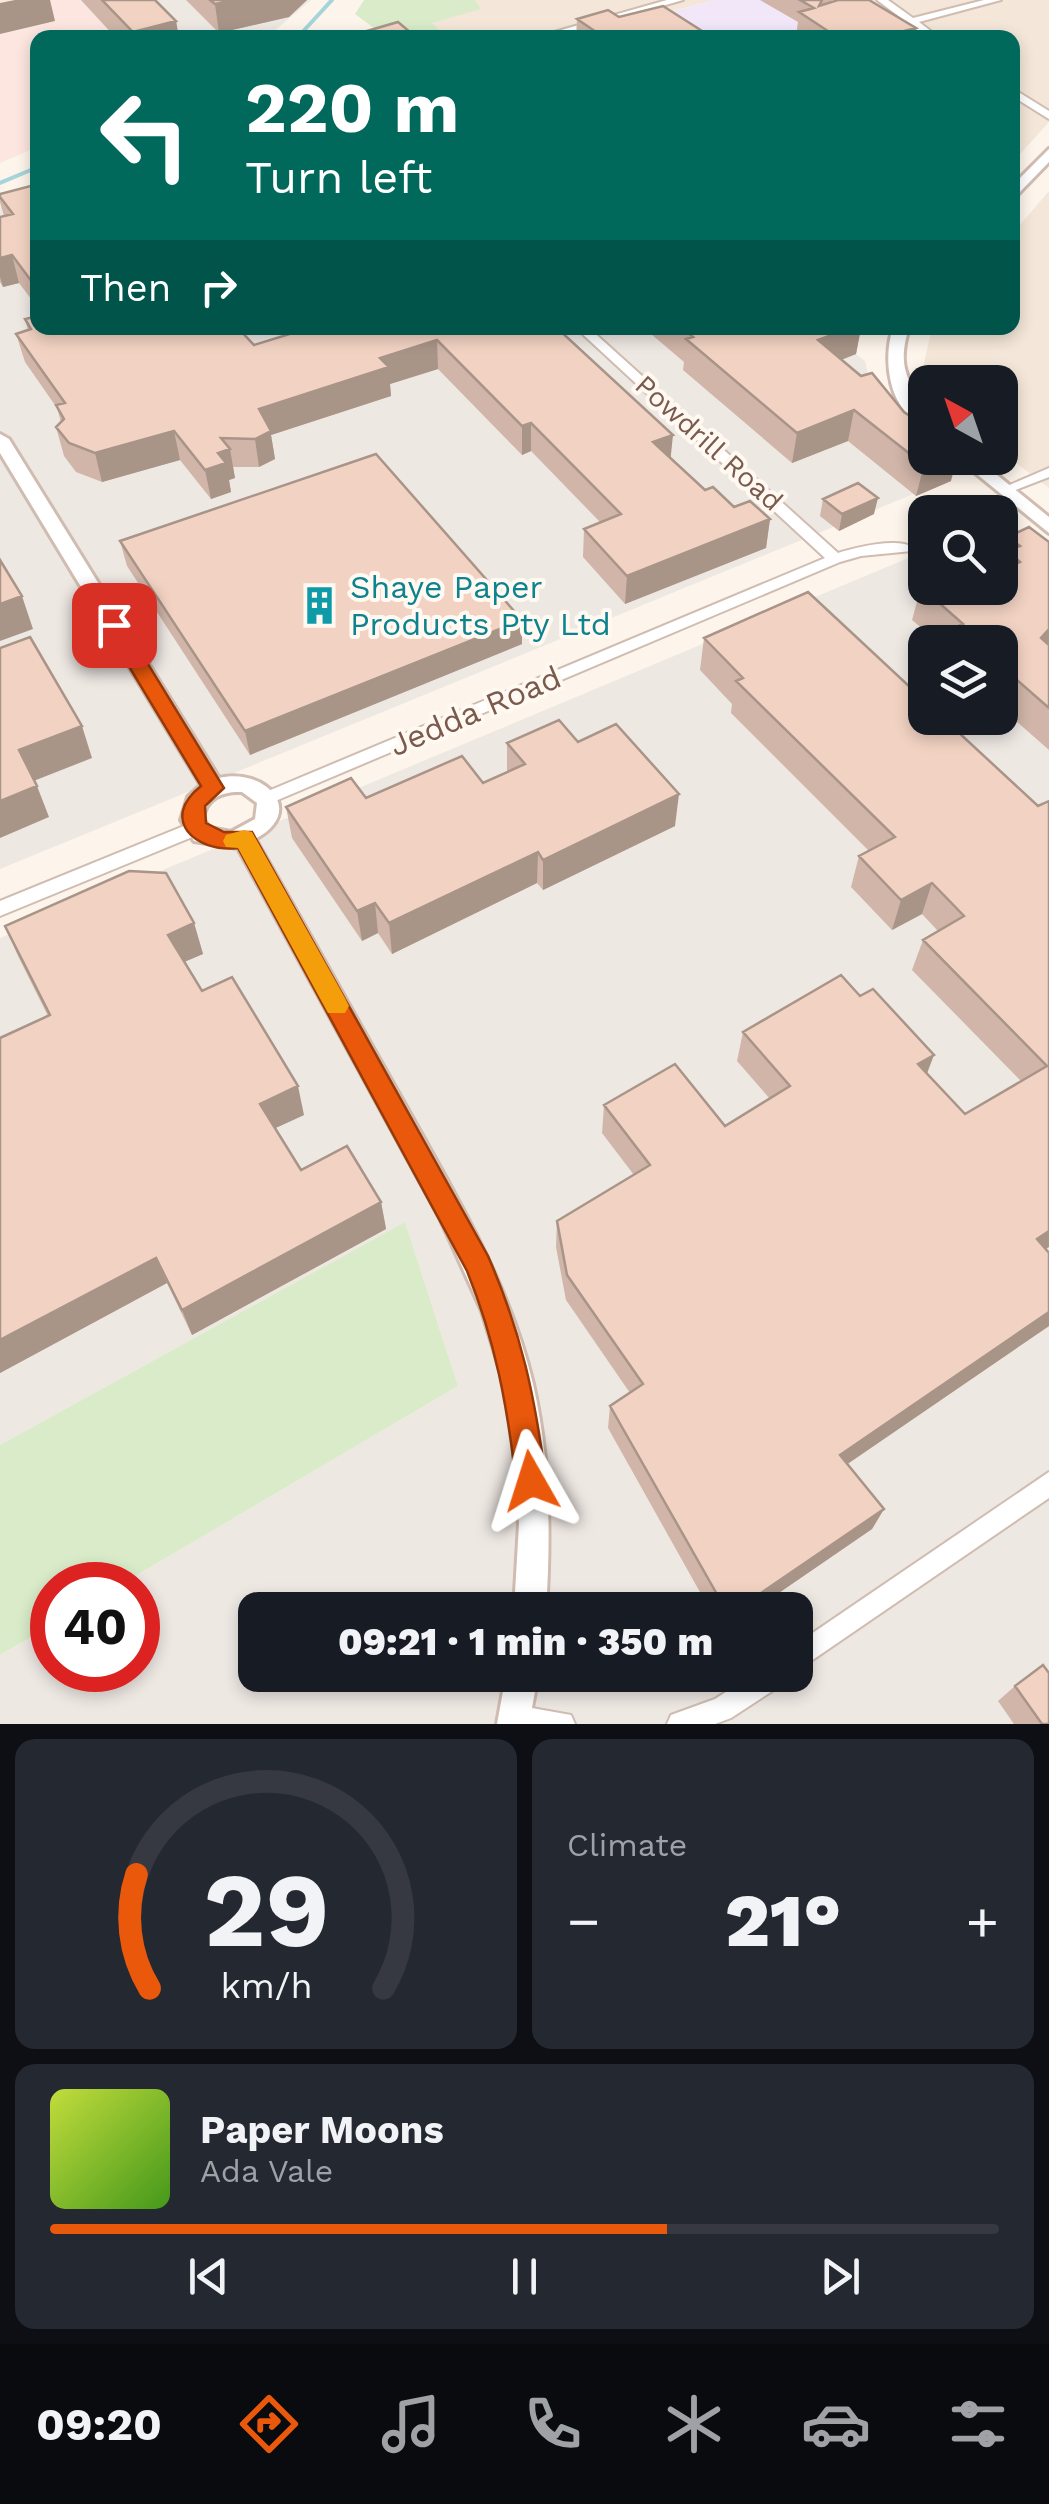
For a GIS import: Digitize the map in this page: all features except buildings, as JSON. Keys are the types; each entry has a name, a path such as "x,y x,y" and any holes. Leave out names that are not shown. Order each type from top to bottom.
{"street":[{"path":"882,0 924,30"},
{"path":"911,21 996,0"},
{"path":"567,30 670,1"},
{"path":"1020,96 1049,116"},
{"path":"1020,186 1049,154"},
{"name":"Powdrill Road","path":"590,335 835,559"},
{"path":"900,335 894,361 898,383 908,397"},
{"path":"0,439 213,788"},
{"path":"1005,490 1049,472"},
{"path":"987,475 1049,527"},
{"name":"Jedda Road","path":"268,798 835,559 860,551 907,548"},
{"path":"251,785 268,798 270,807 263,826 244,838 221,841 196,828 192,811 196,802 213,788 251,785"},
{"path":"0,908 196,828"},
{"path":"244,838 448,1207 500,1319 518,1383 529,1448 534,1513 531,1592"},
{"path":"813,1648 1049,1484"},
{"path":"519,1692 514,1721 562,1724"},
{"path":"680,1724 722,1709 748,1692"}],"shaded area":[{"path":"0,0 79,0 108,30 30,30 30,150 0,163"},
{"path":"79,0 311,0 275,30 108,30"},
{"path":"475,0 714,0 602,30 440,30 431,23 480,9"},
{"path":"714,0 864,0 909,30 605,30"},
{"path":"864,0 1049,0 1049,122 1020,154 1020,30 909,30"},
{"path":"30,189 30,335 831,335 865,361 873,395 908,444 908,475 945,475 950,479 908,495 0,869 0,203"},
{"path":"1049,191 1049,488 1018,465 1018,365 924,363 930,335 1020,335 1020,225"},
{"path":"1018,535 1049,560 1049,1724 0,1724 0,1655 30,1638 30,1692 160,1692 159,1562 458,1386 405,1222 0,1445 0,938 908,558 908,605 1018,605"}],"green space":[{"path":"364,0 475,0 481,9 432,23 439,30 377,30 355,14"},
{"path":"405,1222 458,1386 159,1562 30,1562 30,1638 0,1655 0,1445"}],"waterway":[{"path":"304,30 332,0"},
{"path":"0,183 30,170"}],"slow traffic":[{"path":"234,841 244,838 336,1006"}],"place":[{"name":"Shaye Paper Products Pty Ltd","path":"320,605"}],"route":[{"path":"114,625 213,788 196,802 192,811 196,828 211,839 244,838 478,1265 500,1319 518,1383 531,1481"}]}
